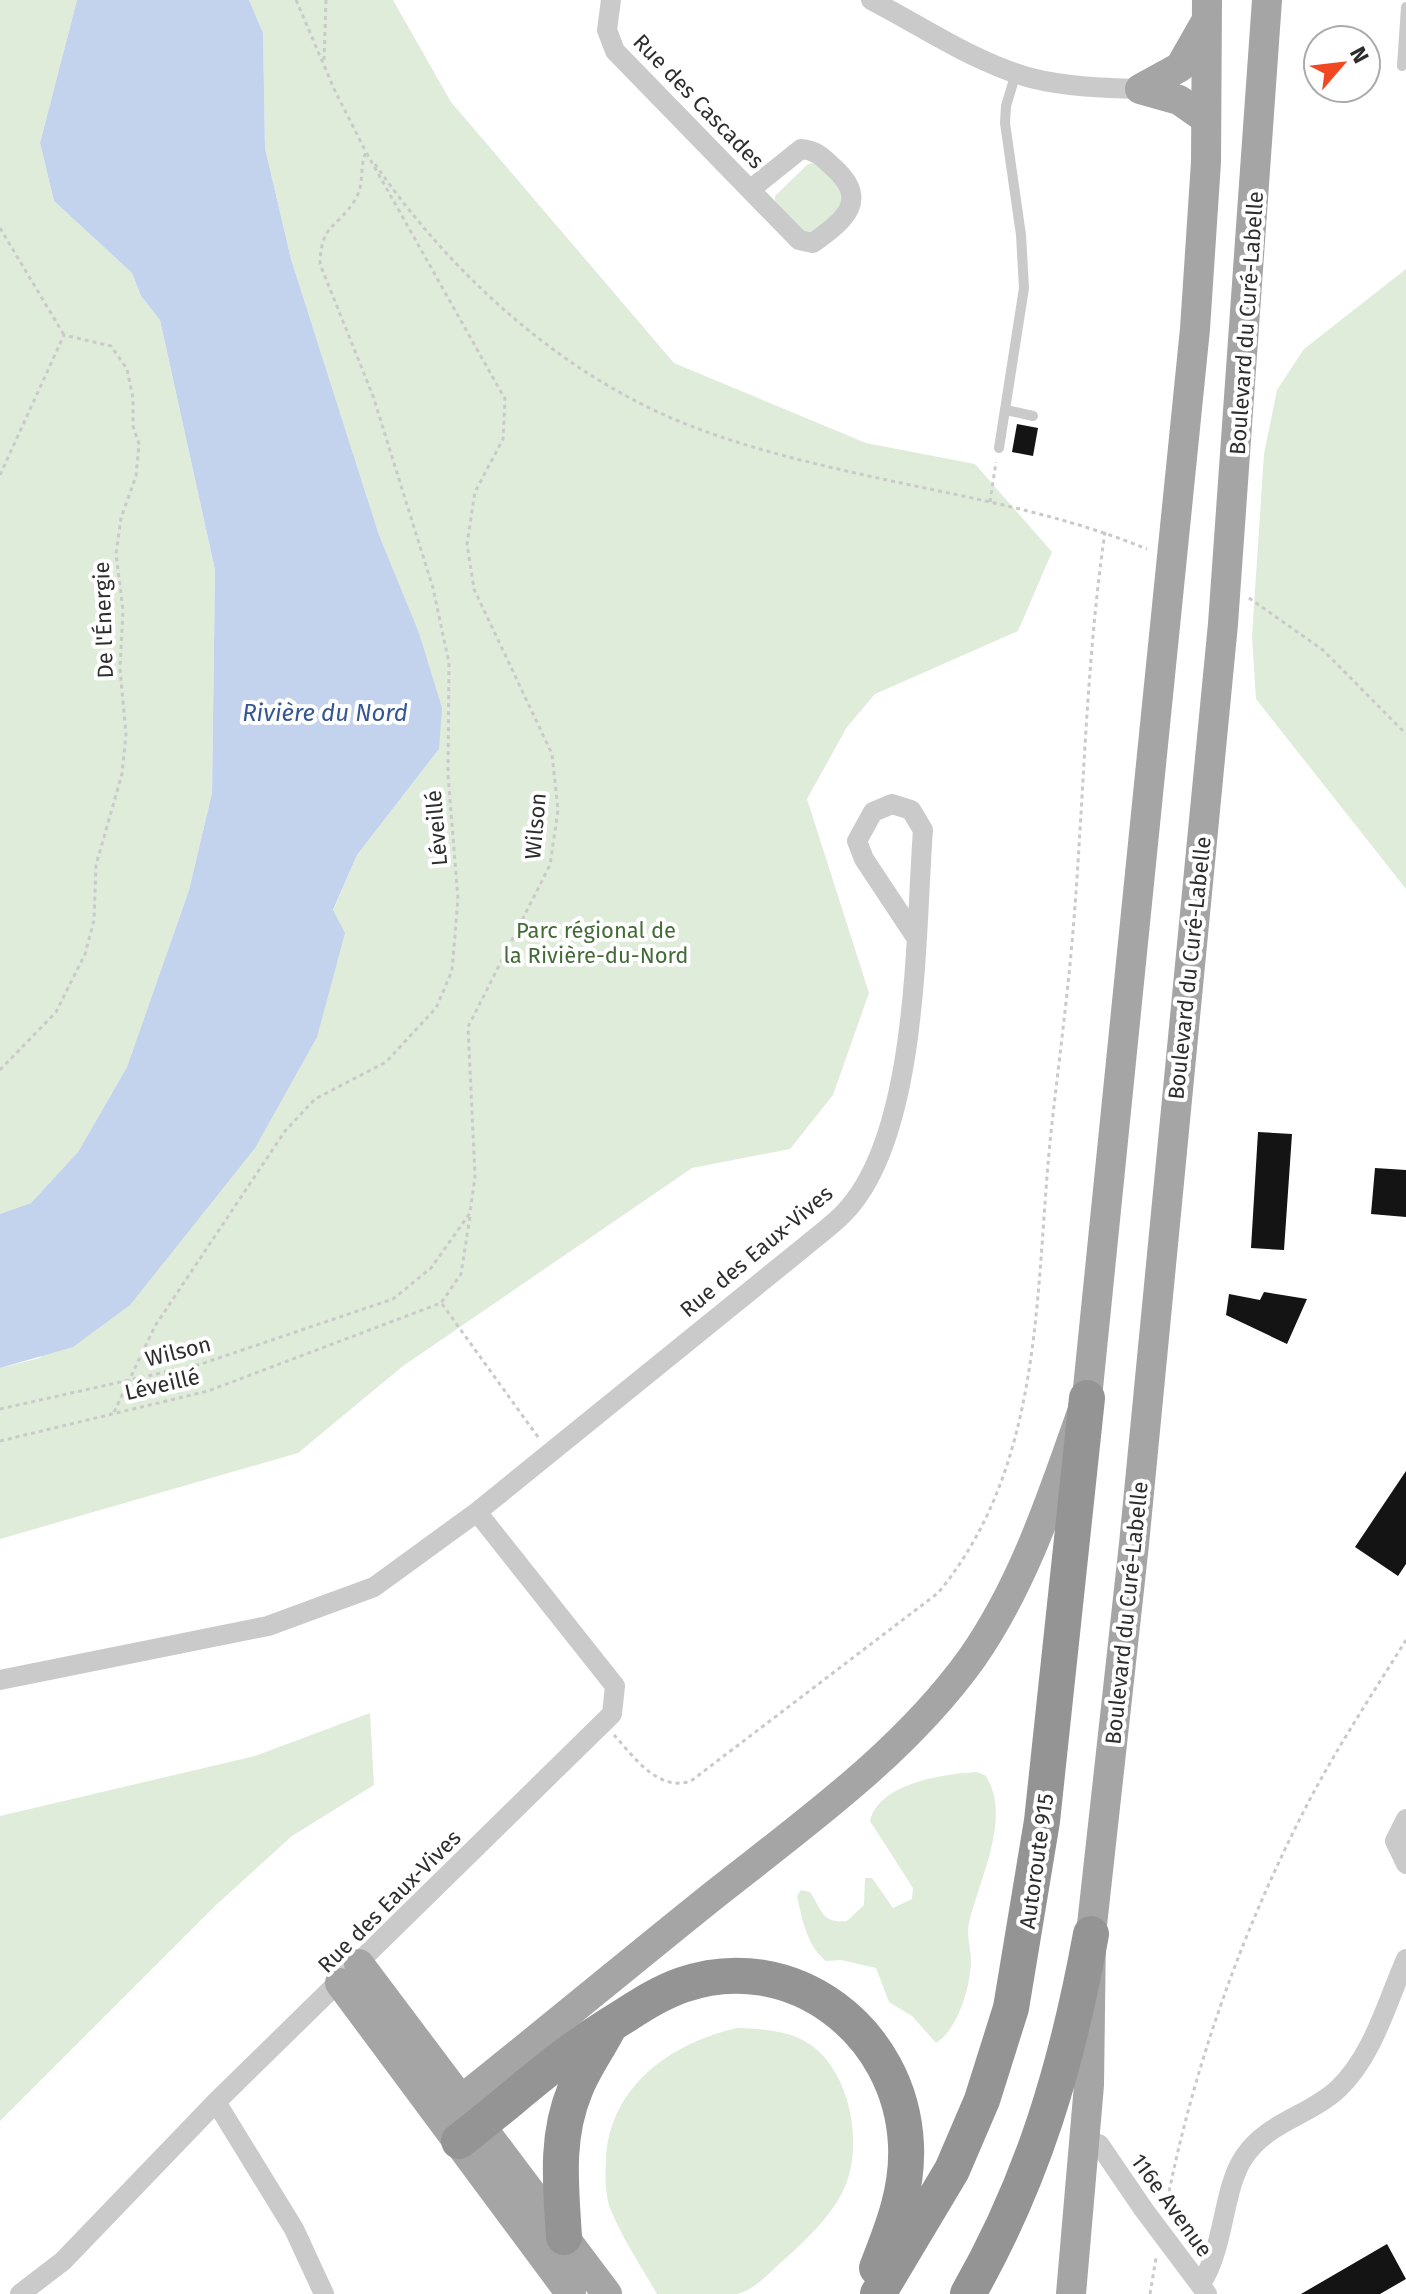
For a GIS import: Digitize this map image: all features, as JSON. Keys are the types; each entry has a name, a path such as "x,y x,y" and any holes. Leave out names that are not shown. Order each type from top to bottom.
{"highway":[{"name":"Autoroute 915","path":"878,2294 922,2225 958,2157 990,2079 1011,2008 1042,1821 1087,1398"},
{"path":"968,2294 1011,2210 1047,2124 1071,2040 1091,1934"},
{"path":"461,2120 646,2001 678,1986 738,1974 797,1986 825,2000 854,2024 887,2071 900,2107 906,2142 902,2199 867,2294"},
{"path":"564,2237 560,2166 566,2116 576,2086 610,2025"}],"main road":[{"name":"Boulevard du Curé-Labelle","path":"1071,2294 1093,2133 1091,1934 1134,1544 1226,596 1267,0"},
{"path":"1140,89 1180,67 1207,9"},
{"path":"461,2120 864,1773 940,1698 979,1646 1015,1585 1038,1535 1087,1398 1182,478 1200,264 1207,9"},
{"path":"1140,89 1179,100 1206,119"},
{"path":"350,1973 461,2120 564,2237 607,2294"},
{"path":"461,2120 571,2294"}],"street":[{"name":"Rue des Cascades","path":"611,0 607,30 615,51 799,240 813,243 851,209 853,194 849,181 815,150 801,149 751,189"},
{"path":"871,0 1016,73 1085,87 1140,89"},
{"name":"Rue des Eaux-Vives","path":"0,1680 282,1621 374,1587 477,1512 550,1453 846,1211 875,1164 893,1118 907,1053 923,830 911,810 892,804 873,812 857,841 864,859 915,936"},
{"name":"Rue des Eaux-Vives","path":"20,2294 63,2261 216,2102 612,1714 615,1686 477,1512"},
{"path":"1406,1819 1395,1841 1406,1864"},
{"path":"1203,2289 1242,2160 1261,2136 1336,2091 1361,2062 1406,1959"},
{"path":"216,2102 294,2229 324,2294"},
{"name":"116e Avenue","path":"1093,2133 1203,2289"}],"lane":[{"path":"1402,66 1406,7"},
{"path":"999,448 1024,288 1021,235 1005,123 1006,106 1016,73"},
{"path":"1006,410 1033,416"}],"path":[{"path":"296,0 366,152 434,237 512,316 566,358 644,404 707,432 762,449 1105,532 1147,549"},
{"path":"324,64 326,0"},
{"name":"Wilson","path":"0,1409 201,1364 393,1299 431,1268 470,1213 475,1176 468,1027 550,865 558,810 554,768 552,754 474,589 467,544 475,492 503,439 505,399 366,152"},
{"name":"Léveillé","path":"114,1412 127,1380 185,1277 285,1131 315,1099 386,1062 436,1008 452,971 458,899 448,775 449,663 433,588 373,396 320,264 320,243 326,229 355,200 363,180 360,165 366,152"},
{"path":"0,228 64,335 0,475"},
{"name":"De l'Énergie","path":"0,1070 56,1012 85,954 94,920 96,865 122,774 126,734 120,669 123,610 116,554 121,518 137,465 139,444 133,426 133,398 127,369 111,346 64,335"},
{"path":"990,502 997,460"},
{"path":"603,1723 656,1778 669,1783 691,1781 938,1593 961,1561 1009,1466 1026,1396 1040,1285 1047,1175 1072,942 1078,817 1096,591 1105,532"},
{"path":"1248,598 1323,650 1406,734"},
{"path":"470,1213 461,1274 441,1303 550,1453"},
{"name":"Léveillé","path":"0,1441 208,1391 441,1303"},
{"path":"1167,2206 1204,2057 1247,1939 1313,1794 1406,1640"},
{"path":"1150,2294 1158,2249"}],"green space":[{"path":"0,0 77,0 40,143 54,201 132,273 141,296 160,320 215,570 212,793 189,890 127,1067 78,1152 31,1203 0,1214"},
{"name":"Parc régional de la Rivière-du-Nord","path":"249,0 393,0 451,102 674,363 866,443 975,464 1052,552 1018,631 875,694 847,727 807,799 869,993 833,1095 790,1149 692,1168 403,1366 298,1453 0,1539 0,1368 40,1358 340,923 333,911 357,855 439,749 421,639 379,535 291,259 265,148 263,33"},
{"path":"814,163 842,188 847,199 816,235 807,235 775,201 775,196 808,164"},
{"path":"1406,269 1406,889 1256,699 1252,636 1264,454 1277,390 1304,349"},
{"path":"370,1713 374,1785 292,1836 216,1905 0,2121 0,1816 255,1756"},
{"path":"976,1772 985,1775 993,1791 995,1828 969,1923 971,1960 966,1994 951,2028 936,2043 912,2016 889,2002 876,1968 841,1960 826,1961 820,1955 806,1932 797,1896 801,1890 810,1892 827,1918 839,1921 847,1921 864,1905 865,1878 872,1878 893,1908 912,1899 913,1888 870,1821 876,1808 899,1789 914,1783"},
{"path":"737,2028 792,2035 823,2056 835,2072 850,2112 853,2155 849,2175 837,2202 817,2228 750,2288 737,2294 657,2294 610,2208 606,2190 606,2159 610,2133 632,2089 648,2072 689,2045"}],"water":[{"name":"Rivière du Nord","path":"77,0 249,0 263,33 265,148 291,259 379,535 419,633 442,708 439,749 357,855 333,910 345,933 317,1037 255,1148 130,1305 73,1347 0,1368 0,1214 31,1203 78,1152 127,1067 189,890 212,793 215,570 160,320 141,296 132,273 54,201 40,143"}],"building":[{"path":"1017,424 1038,428 1033,456 1012,452"},
{"path":"1258,1132 1292,1134 1284,1250 1251,1248"},
{"path":"1375,1168 1406,1170 1406,1217 1371,1214"},
{"path":"1264,1292 1307,1299 1287,1344 1226,1315 1229,1294 1260,1300"},
{"path":"1406,1471 1406,1564 1398,1576 1355,1547"},
{"path":"1387,2244 1406,2279 1380,2294 1301,2294"}]}
